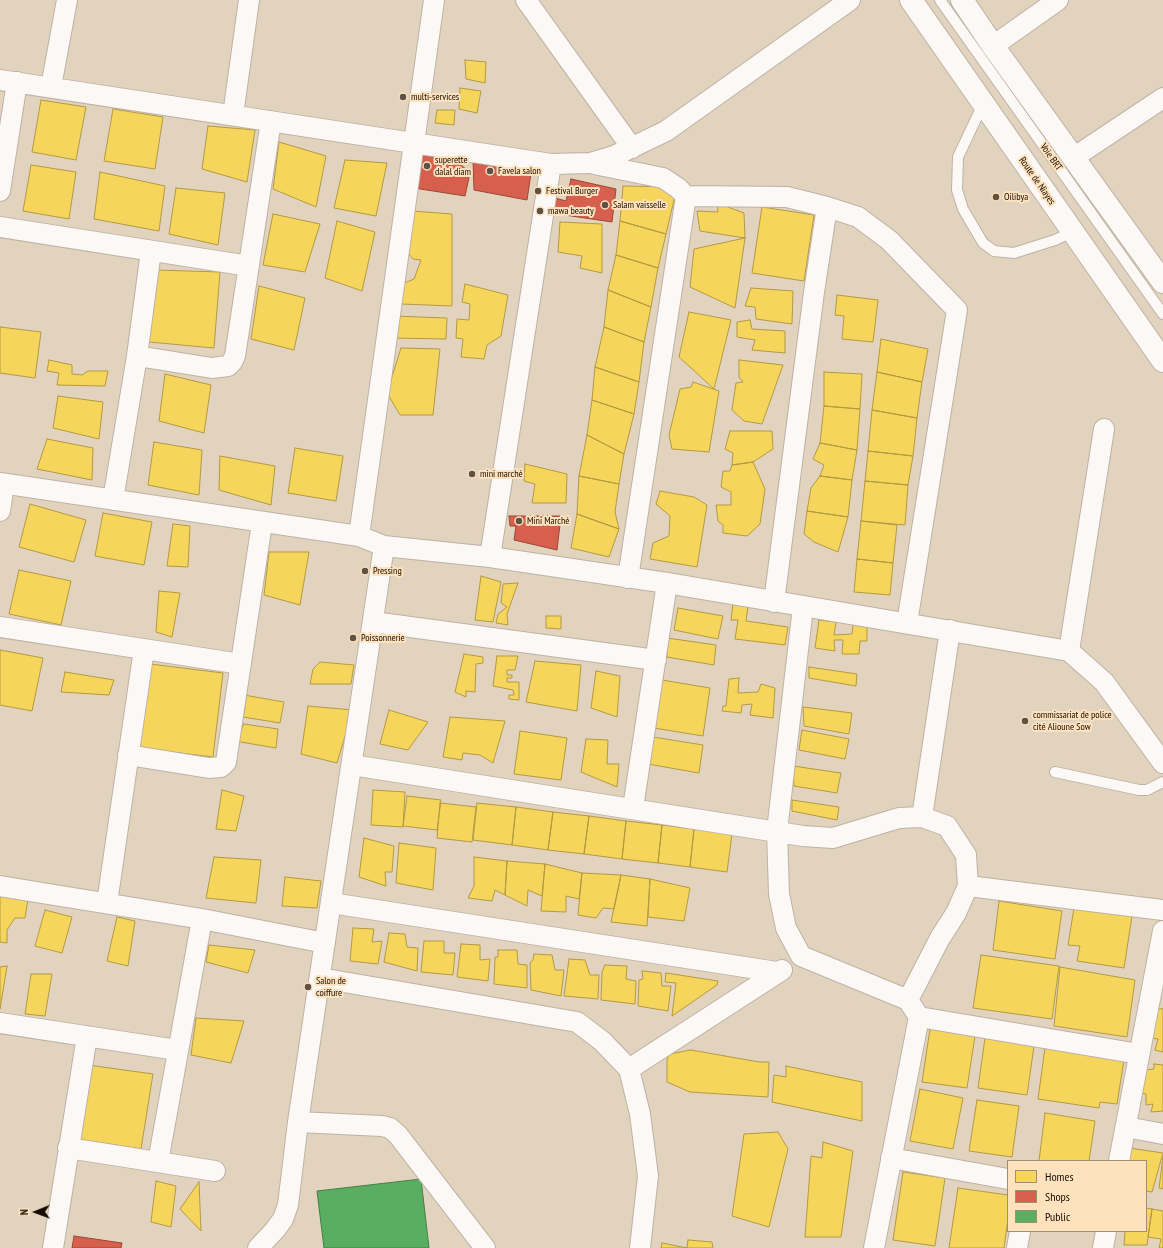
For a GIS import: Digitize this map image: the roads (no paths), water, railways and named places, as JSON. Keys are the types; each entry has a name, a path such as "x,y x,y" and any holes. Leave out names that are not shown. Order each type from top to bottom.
{"main road":[{"name":"Route de Niayes","path":"911,0 1163,361"},
{"path":"962,0 1073,158 1160,271"}],"street":[{"path":"51,87 67,0"},
{"path":"233,115 250,0"},
{"path":"358,536 434,0"},
{"path":"526,0 632,148"},
{"path":"590,163 614,156 666,131 850,0"},
{"path":"993,46 1058,0"},
{"path":"0,191 8,81 551,164 590,163 663,178 678,188 686,196 787,197 827,207 858,217 889,240 957,310 907,623"},
{"path":"1073,158 1163,98"},
{"path":"137,356 212,368 228,366 235,356 271,121"},
{"path":"490,557 551,164"},
{"path":"628,578 686,196"},
{"path":"774,602 814,292 827,207"},
{"path":"0,227 249,266"},
{"path":"113,500 137,356 151,251"},
{"path":"1069,652 1104,429"},
{"path":"0,511 2,484 358,536 384,546 490,557 667,583 804,607 950,630 1069,652 1104,682 1163,763"},
{"path":"128,755 209,768 221,767 226,762 262,523"},
{"path":"258,1248 276,1230 283,1219 288,1205 298,1122 332,903 384,546"},
{"path":"633,808 667,583"},
{"path":"804,607 777,831 779,894 786,928 802,956 908,1000 919,1017 874,1248"},
{"path":"373,622 656,660"},
{"path":"0,627 241,664"},
{"path":"922,817 950,630"},
{"path":"107,903 144,649"},
{"path":"352,765 633,808 803,836 833,838 899,818 922,817 947,826 966,855 968,886 956,913 940,938 908,1000"},
{"path":"0,886 202,919 325,944"},
{"path":"968,886 1163,910"},
{"path":"332,903 777,972"},
{"path":"158,1162 177,1050 202,919"},
{"path":"1119,1160 1139,1054 1158,985 1163,931"},
{"path":"629,1069 802,956"},
{"path":"320,978 577,1022 602,1041 629,1069 640,1114 648,1176 640,1248"},
{"path":"919,1017 1139,1054"},
{"path":"0,1023 177,1050"},
{"path":"53,1248 86,1036"},
{"path":"298,1122 382,1126 390,1128 398,1135 485,1248"},
{"path":"1126,1126 1163,1134"},
{"path":"68,1148 215,1172"},
{"path":"891,1158 1007,1179"},
{"path":"1017,1248 1020,1232"},
{"path":"1103,1248 1106,1232"}],"lane":[{"name":"Voie BRT","path":"940,0 1163,314"},
{"path":"983,104 958,156 957,190 964,209 983,243 994,251 1014,253 1055,240 1072,232"},
{"path":"1055,772 1139,790 1147,790 1163,782"}],"place":[{"name":"multi-services","path":"403,97"},
{"name":"superette dalal diam","path":"427,166"},
{"name":"Favela salon","path":"490,171"},
{"name":"Festival Burger","path":"538,191"},
{"name":"Oilibya","path":"996,197"},
{"name":"Salam vaisselle","path":"605,205"},
{"name":"mawa beauty","path":"540,211"},
{"name":"mini marché","path":"472,474"},
{"name":"Mini Marché","path":"519,521"},
{"name":"Pressing","path":"365,571"},
{"name":"Poissonnerie","path":"353,638"},
{"name":"commissariat de police cité Alioune Sow","path":"1025,721"},
{"name":"Salon de coiffure","path":"308,987"}]}
